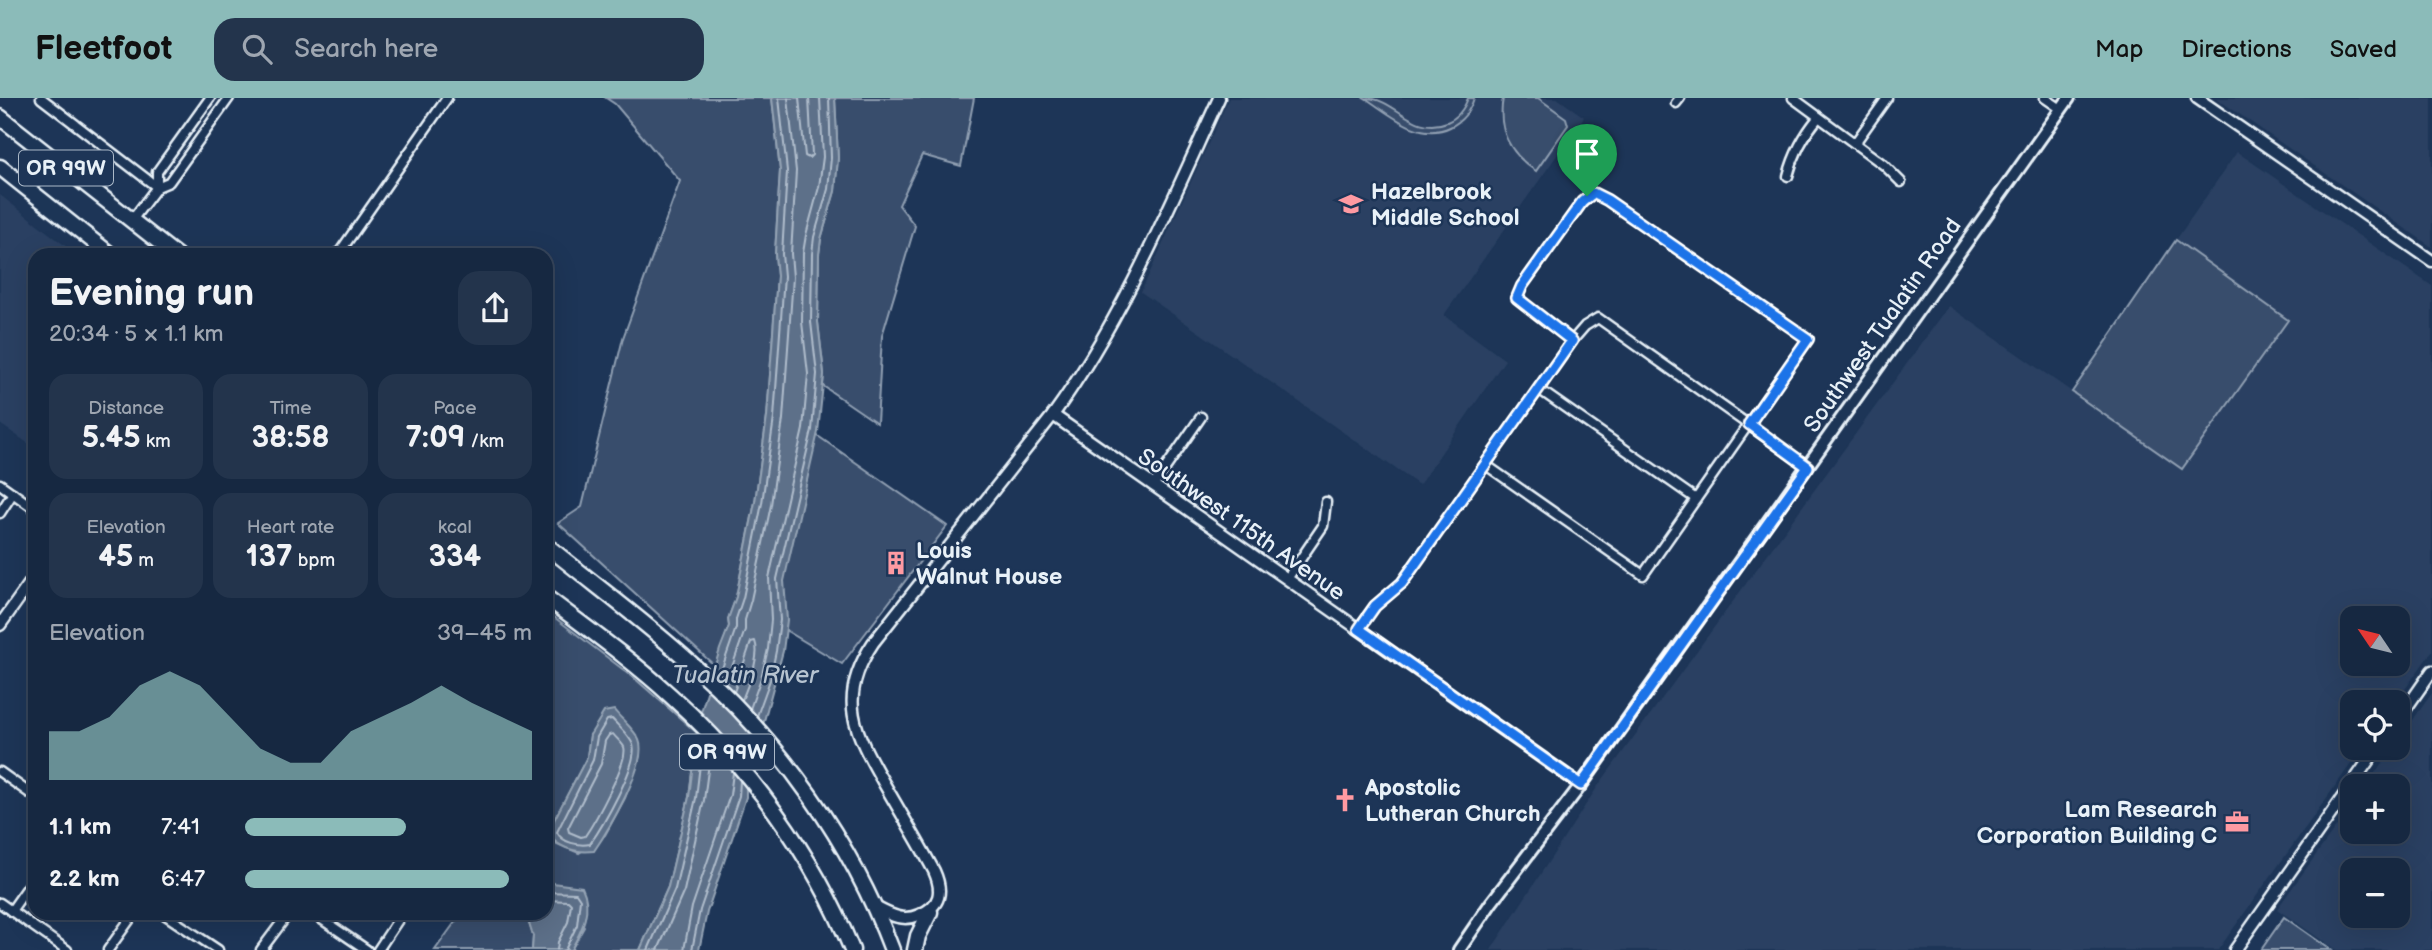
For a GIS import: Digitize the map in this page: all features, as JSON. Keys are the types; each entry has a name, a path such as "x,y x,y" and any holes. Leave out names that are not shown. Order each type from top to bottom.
{"highway":[{"name":"OR 99W","path":"0,117 167,248"},
{"name":"OR 99W","path":"0,167 102,248"},
{"name":"OR 99W","path":"553,551 694,665 773,747 805,789 848,855 892,950"},
{"name":"OR 99W","path":"553,602 676,700 723,748 759,790 799,848 852,950"},
{"path":"915,950 918,936 930,912"}],"main road":[{"name":"Southwest Tualatin Road","path":"1459,950 1491,903 1581,785 2069,98"}],"street":[{"path":"41,98 156,187"},
{"path":"132,220 156,187 157,172 210,98"},
{"path":"156,187 169,182 229,98"},
{"path":"343,248 447,98"},
{"path":"873,906 901,918 916,917 930,912 940,892 937,877 859,738 853,714 853,684 859,666 873,643 1053,415 1076,382 1133,284 1219,98"},
{"path":"1793,98 1887,167 1901,182"},
{"path":"1855,143 1887,98"},
{"path":"2045,98 2061,109"},
{"path":"2197,98 2432,261"},
{"path":"1788,176 1803,137 1818,118"},
{"path":"1486,465 1643,575 1808,339 1593,193 1582,202 1522,286 1517,298 1572,341"},
{"path":"1359,629 1375,606 1402,583 1572,341 1598,318 1808,467"},
{"path":"1539,390 1696,499"},
{"name":"Southwest 115th Avenue","path":"1053,415 1581,785"},
{"path":"1153,486 1201,417"},
{"path":"0,484 28,504"},
{"path":"0,513 13,493"},
{"path":"1287,579 1323,526 1326,502"},
{"path":"0,625 28,586"},
{"path":"2410,703 2432,671"},
{"path":"2235,950 2369,760"},
{"path":"0,772 28,792"},
{"path":"11,911 28,887"},
{"path":"0,903 67,950"},
{"path":"108,950 129,920"},
{"path":"173,920 218,950"},
{"path":"261,950 284,920"},
{"path":"323,920 367,950"},
{"path":"378,950 398,920"}],"shaded area":[{"path":"606,98 772,98 780,171 775,254 777,276 767,417 755,502 736,597 715,666 558,523 582,507 623,338 680,181 615,104"},
{"path":"835,98 974,98 961,166 922,155 899,205 915,226 882,336 877,423 823,386 818,322 819,254 835,191 838,158"},
{"name":"Hazelbrook Middle School","path":"1229,98 1557,98 1584,117 1444,315 1505,360 1419,485 1141,292"},
{"path":"1365,98 1386,104 1414,121 1435,125 1454,118 1468,98 1474,98 1459,122 1438,131 1427,131 1405,124"},
{"path":"1503,98 1538,98 1566,118 1568,125 1536,171 1519,156 1507,140 1502,120"},
{"path":"2216,98 2432,98 2432,247"},
{"path":"2237,152 2432,286 2432,651 2404,690 2340,690 2340,760 2354,760 2344,774 2340,774 2340,779 2218,950 1491,950 1598,786 1949,306 2182,469 2288,320 2176,240"},
{"path":"0,195 68,248 28,248 28,443 0,424"},
{"path":"2176,240 2288,320 2182,469 2072,392"},
{"path":"815,434 947,526 842,664 767,619"},
{"path":"553,616 633,677 697,733 689,797 668,887 640,950 571,950 584,927 553,885 553,840 579,853 605,835 625,798 640,756 590,735 587,757 553,822"},
{"path":"2432,693 2432,950 2336,950 2277,909 2340,822 2340,844 2410,844 2410,774 2374,774 2384,760 2410,760 2410,724"},
{"path":"2284,917 2331,950 2261,950"},
{"path":"457,920 528,920 533,936 532,950 435,950"}],"water":[{"name":"Tualatin River","path":"772,98 835,98 838,158 835,191 819,254 818,322 824,374 818,432 784,581 787,620 783,651 746,787 746,797 707,912 699,950 640,950 668,887 689,797 698,722 729,626 728,619 736,597 755,502 767,417 777,276 775,254 780,170"},
{"path":"614,710 637,736 640,751 638,764 625,797 594,851 569,849 553,839 553,822 587,757 590,735 604,712"},
{"path":"553,883 582,887 586,903 585,919 571,950 532,950 533,936 528,920 553,920"}],"place":[{"name":"Hazelbrook Middle School","path":"1351,204"},
{"name":"Louis Walnut House","path":"896,563"},
{"name":"Apostolic Lutheran Church","path":"1345,800"},
{"name":"Lam Research Corporation Building C","path":"2237,822"}],"route":[{"path":"1593,193 1607,200 1808,339 1749,424 1808,467 1581,785 1359,629 1375,606 1402,583 1572,341 1517,298 1522,286 1587,196 1593,193"}]}
